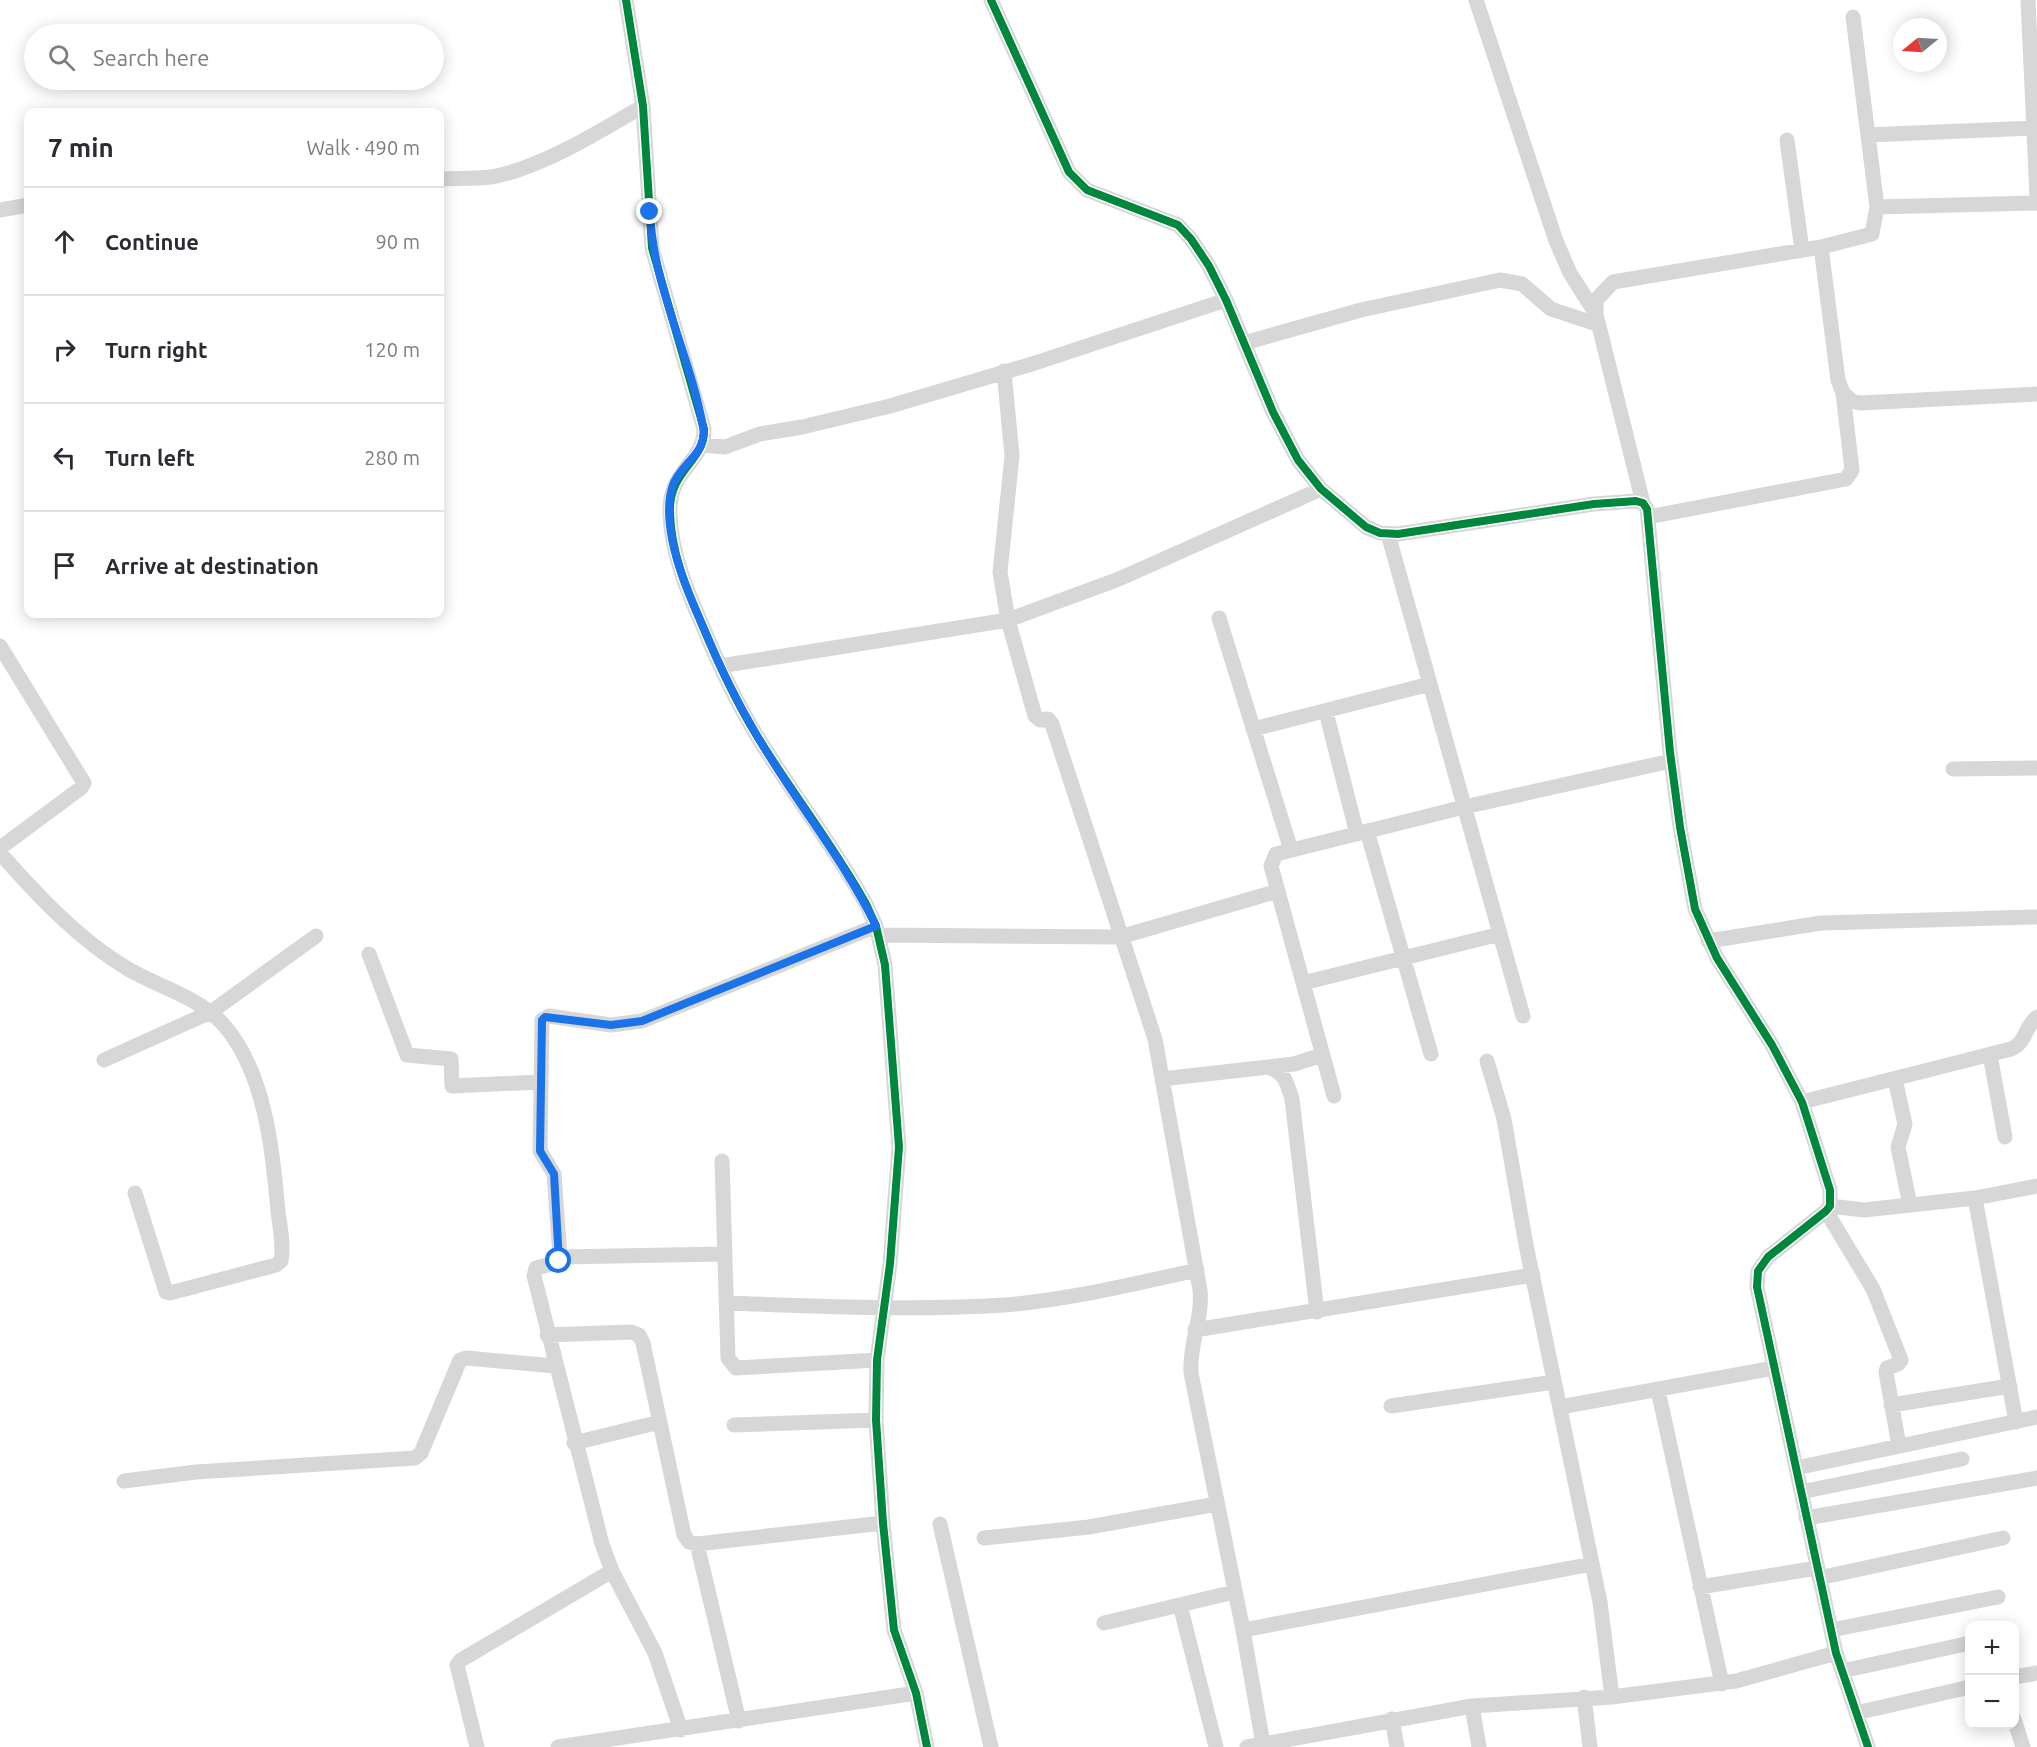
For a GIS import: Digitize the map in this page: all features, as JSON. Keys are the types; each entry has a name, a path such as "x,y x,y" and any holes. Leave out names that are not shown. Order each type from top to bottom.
{"street":[{"path":"626,0 643,106 652,248 704,429 703,445 673,484 669,512 678,564 720,666 756,735 854,883 877,931 888,987 899,1147 890,1264 882,1308 877,1360 876,1419 883,1523 894,1630 916,1693 927,1747"},
{"path":"991,0 1069,172 1087,190 1178,225 1209,266 1285,437 1298,460 1321,489 1366,527 1388,534 1594,504 1636,501 1646,510"},
{"path":"1476,0 1556,241 1570,273 1597,320"},
{"path":"2028,0 2037,197"},
{"path":"1853,17 1877,207 1874,230 1868,237 1613,282 1596,300 1597,320 1646,510 1671,761 1695,909 1708,941 1772,1045 1802,1102 1830,1190 1828,1208 1873,1289 1900,1360 1898,1364 1887,1368 1899,1446"},
{"path":"444,179 490,177 509,173 601,132 643,106"},
{"path":"1868,135 2034,128"},
{"path":"1786,140 1802,250"},
{"path":"1877,207 2037,202"},
{"path":"0,210 24,206"},
{"path":"1646,510 1846,479 1852,470 1821,247"},
{"path":"1244,343 1361,310 1500,280 1522,284 1551,309 1597,320"},
{"path":"703,445 724,447 760,434 862,413 1004,371 1226,300"},
{"path":"1004,371 1012,440 1000,552 1000,572 1008,620 1035,716 1040,720 1048,719 1052,724 1155,1040 1197,1270 1201,1304 1190,1352 1191,1374 1243,1630 1255,1745 1282,1744 1392,1719 1472,1706 1612,1697 1722,1684 1836,1653"},
{"path":"1843,393 1860,403 2037,394"},
{"path":"720,666 1008,620 1119,579 1321,489"},
{"path":"1388,534 1523,1016"},
{"path":"1219,618 1291,850"},
{"path":"0,646 84,783 81,788 0,848"},
{"path":"1253,729 1430,684"},
{"path":"1326,712 1431,1054"},
{"path":"1334,1096 1271,866 1276,854 1464,807 1671,761"},
{"path":"1953,770 2037,768"},
{"path":"0,853 75,929 102,951 127,968 211,1012 231,1034 240,1050 267,1122 272,1144 281,1261 276,1265 181,1291 166,1292 135,1193"},
{"path":"681,1730 655,1653 612,1571 602,1544 574,1443 534,1271 555,1263 560,1257 554,1174 540,1151 542,1020 545,1017 611,1025 642,1021 877,931 1120,938 1278,891"},
{"path":"1708,941 1821,923 2037,917"},
{"path":"1303,983 1500,934"},
{"path":"104,1059 211,1012 316,936"},
{"path":"369,954 407,1055 451,1059 452,1086 540,1082"},
{"path":"1802,1102 2018,1047 2037,1017"},
{"path":"1161,1079 1294,1064 1323,1055"},
{"path":"1990,1055 2004,1137"},
{"path":"1487,1061 1504,1119 1554,1382 1592,1564 1612,1697"},
{"path":"1268,1067 1277,1070 1285,1078 1292,1099 1317,1312"},
{"path":"1895,1079 1905,1124 1898,1147 1910,1205"},
{"path":"722,1161 728,1358 734,1367 877,1360"},
{"path":"1868,1747 1836,1653 1757,1287 1758,1271 1768,1257 1828,1208 1854,1211 1975,1198 2037,1186"},
{"path":"1975,1198 2016,1422"},
{"path":"560,1257 724,1254"},
{"path":"726,1303 882,1308 1003,1305 1055,1299 1197,1270"},
{"path":"1195,1330 1317,1312 1533,1275"},
{"path":"548,1335 631,1332 639,1335 643,1343 684,1535 688,1542 697,1544 883,1523"},
{"path":"124,1481 196,1472 415,1458 433,1425 460,1360 466,1358 555,1366"},
{"path":"1560,1407 1774,1368"},
{"path":"1390,1406 1554,1382"},
{"path":"1891,1405 2010,1386"},
{"path":"1658,1390 1722,1684"},
{"path":"1796,1468 2037,1417"},
{"path":"734,1425 876,1419"},
{"path":"574,1443 660,1422"},
{"path":"1801,1492 1962,1459"},
{"path":"1806,1518 2037,1478"},
{"path":"984,1538 1089,1527 1217,1504"},
{"path":"940,1524 991,1747"},
{"path":"1700,1587 1818,1573 2003,1538"},
{"path":"697,1544 739,1721"},
{"path":"1243,1630 1592,1564"},
{"path":"477,1747 457,1665 461,1660 612,1571"},
{"path":"1104,1623 1234,1592"},
{"path":"1831,1630 1998,1597"},
{"path":"1180,1605 1216,1747"},
{"path":"1842,1671 1965,1644"},
{"path":"2019,1676 2037,1673"},
{"path":"1856,1713 1965,1688"},
{"path":"558,1747 622,1743 681,1730 916,1693"},
{"path":"1584,1697 1590,1747"},
{"path":"1472,1706 1479,1747"},
{"path":"1392,1719 1397,1747"},
{"path":"2017,1729 2023,1747"}],"cycle path":[{"path":"626,0 643,106 652,248 704,429 699,450 680,476 671,498 671,527 676,556 713,651 734,694 757,736 866,904 876,926 885,965 899,1147 890,1264 877,1360 876,1420 883,1523 894,1630 916,1693 927,1747"},
{"path":"991,0 1069,172 1087,190 1178,225 1191,239 1209,266 1226,300 1273,412 1298,460 1321,489 1366,527 1380,533 1398,534 1594,504 1636,501 1643,503 1647,509 1670,752 1680,827 1695,909 1717,958 1772,1045 1802,1102 1830,1190 1830,1206 1768,1257 1758,1271 1757,1287 1836,1653 1868,1747"}],"route":[{"path":"559,1261 554,1174 540,1151 542,1020 549,1016 611,1025 642,1021 876,926 854,883 756,735 720,666 678,564 669,512 670,497 673,484 703,445 704,429 652,248 650,212"}]}
